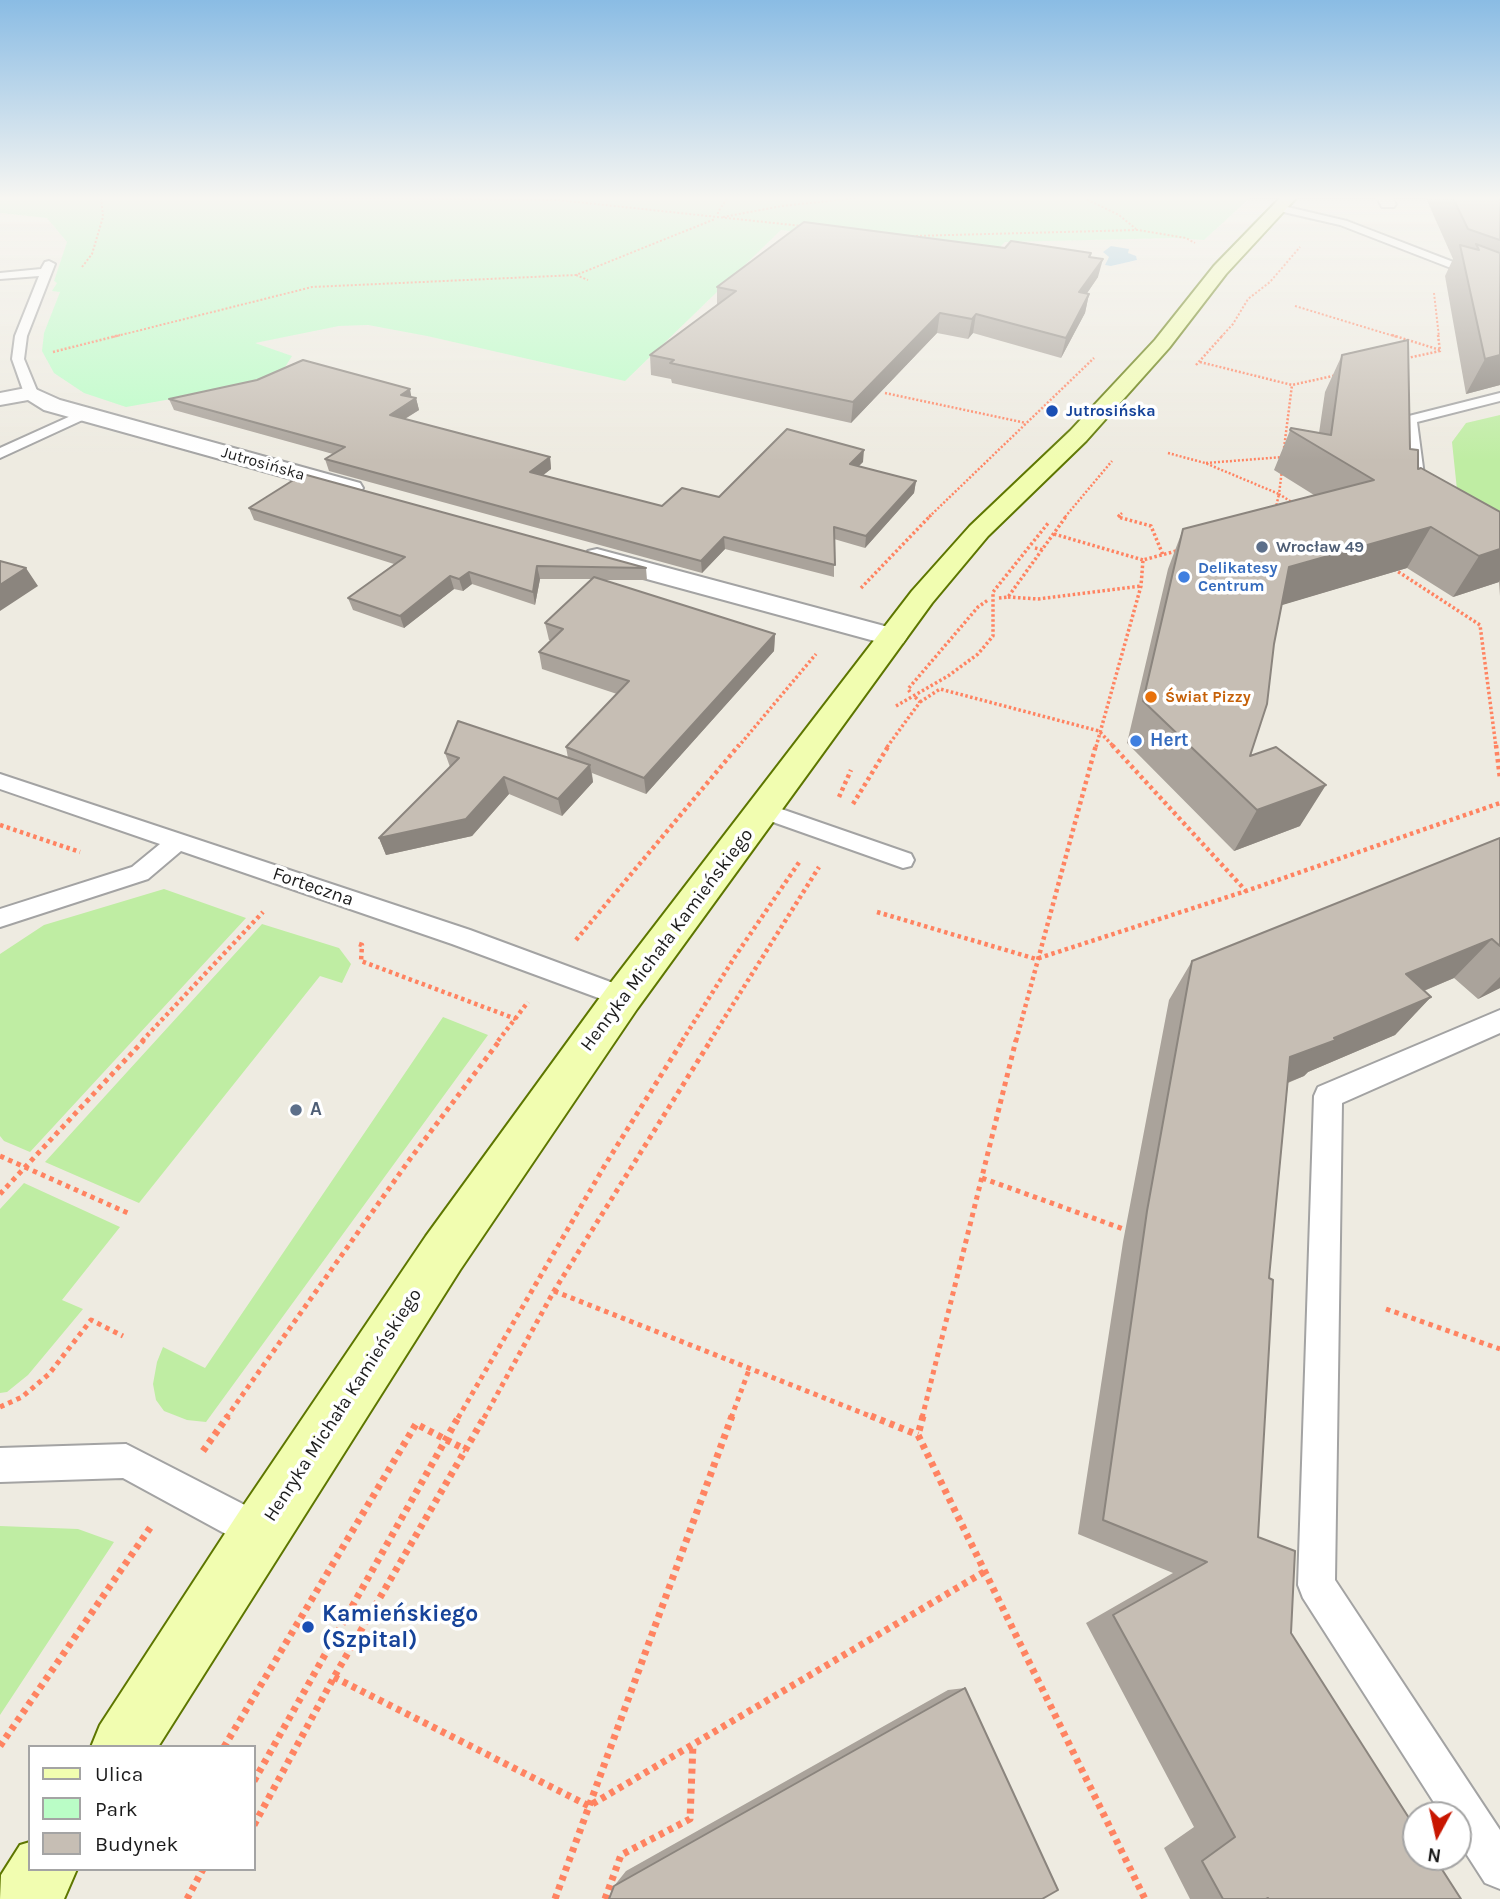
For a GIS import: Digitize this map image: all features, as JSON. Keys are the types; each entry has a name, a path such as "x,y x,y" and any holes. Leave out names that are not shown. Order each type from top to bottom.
{"street":[{"name":"Henryka Michała Kamieńskiego","path":"123,1745 259,1532 443,1253 623,997 922,597 979,531 1078,436 1162,344 1209,285"},
{"path":"0,399 31,393"},
{"name":"Jutrosińska","path":"31,393 52,405 376,495"},
{"path":"575,551 893,637"},
{"path":"26,1899 43,1871"}],"lane":[{"path":"31,393 18,359 21,336 41,285"},
{"path":"1430,500 1418,493 1409,420 1500,397"},
{"path":"0,454 84,414"},
{"name":"Forteczna","path":"0,781 623,997"},
{"path":"764,811 903,860"},
{"path":"0,918 141,873 178,841"},
{"path":"1500,1021 1328,1096 1316,1585 1500,1868"},
{"path":"0,1465 126,1461 259,1532"}],"path":[{"path":"50,353 313,287 365,285"},
{"path":"1252,295 1266,285"},
{"path":"1433,288 1440,351"},
{"path":"1295,306 1440,351"},
{"path":"1400,360 1440,351"},
{"path":"1200,362 1292,385 1346,373"},
{"path":"1274,515 1292,385"},
{"path":"886,393 1027,423"},
{"path":"854,596 918,528 1019,431"},
{"path":"1168,453 1205,463 1279,494 1301,508"},
{"path":"1205,463 1283,457"},
{"path":"1008,597 1093,481"},
{"path":"1122,513 1118,517 1151,526 1163,555"},
{"path":"890,713 898,704 948,676 978,654 993,636 996,587 1051,519"},
{"path":"1054,534 1143,561 1188,548"},
{"path":"1035,548 1043,550"},
{"path":"1143,561 1141,586 1036,959 918,1435 1145,1899"},
{"path":"1388,565 1480,625 1500,779"},
{"path":"999,598 1038,599 1141,586"},
{"path":"910,692 908,689 978,607 988,600"},
{"path":"0,1746 177,1488 411,1159 551,970 841,624"},
{"path":"256,1821 334,1677 466,1450 554,1291 828,834 918,700 940,689 1099,731 1246,891"},
{"path":"256,1777 445,1438 605,1165 736,955 828,834 854,765"},
{"path":"877,912 1036,959 1246,891 1500,803"},
{"path":"250,907 275,916"},
{"path":"0,1194 263,912"},
{"path":"349,941 362,945 361,961 516,1019"},
{"path":"0,1156 130,1214"},
{"path":"982,1178 1138,1234"},
{"path":"554,1291 918,1435"},
{"path":"1386,1308 1500,1349"},
{"path":"0,1407 22,1397 49,1374 91,1320 123,1336"},
{"path":"555,1899 749,1370"},
{"path":"226,1745 416,1424 466,1450"},
{"path":"589,1806 984,1572"},
{"path":"334,1677 589,1806"},
{"path":"605,1899 621,1855 690,1819 693,1744"},
{"path":"187,1899 200,1872"}],"green space":[{"path":"56,285 725,285 625,381 427,336 368,325 339,326 255,343 292,356 282,372 217,391 126,407 84,393 54,373 42,351 44,333 60,292 52,291"},
{"path":"1500,415 1500,532 1459,509 1452,442 1466,423"},
{"path":"164,889 246,918 30,1152 4,1141 0,1136 0,954 44,925"},
{"path":"262,924 339,948 351,964 342,983 320,976 139,1203 45,1162"},
{"path":"443,1017 488,1035 206,1422 187,1420 164,1411 156,1400 153,1384 163,1347 205,1368"},
{"path":"24,1183 120,1227 62,1300 83,1309 28,1375 7,1392 0,1393 0,1209"},
{"path":"0,1526 78,1529 114,1542 0,1715"}],"building":[{"path":"720,285 1084,285 1079,292 1089,294 1066,338 976,314 972,319 940,313 853,402 670,363 674,360 650,355 736,291 717,287"},
{"path":"1469,285 1500,285 1500,355 1485,359"},
{"path":"1408,340 1410,449 1418,450 1418,469 1421,468 1500,512 1500,549 1479,556 1431,527 1289,567 1274,644 1267,704 1250,756 1276,747 1326,785 1257,810 1143,701 1183,529 1374,480 1290,430 1291,428 1331,435 1342,355"},
{"path":"303,360 410,389 401,395 416,398 390,415 550,457 530,472 662,506 682,488 719,497 787,429 864,450 850,464 916,481 866,536 834,527 835,565 724,537 701,561 325,459 345,447 169,399 257,380"},
{"path":"303,474 646,568 537,566 533,592 469,572 459,579 450,576 400,616 348,598 405,557 249,508"},
{"path":"0,561 26,568 0,585"},
{"path":"594,577 775,634 644,778 566,747 629,681 539,652 563,629 545,623"},
{"path":"458,721 590,765 558,799 504,777 466,819 379,838 459,758 445,753"},
{"path":"1500,838 1500,946 1492,939 1406,974 1431,997 1334,1038 1336,1040 1290,1057 1269,1278 1273,1280 1258,1537 1295,1551 1291,1633 1402,1807 1402,1871 1443,1871 1461,1899 1223,1899 1202,1861 1235,1837 1113,1615 1207,1562 1103,1520 1147,1211 1192,961"},
{"path":"965,1688 1058,1890 1042,1899 609,1899 614,1886"}],"place":[{"name":"Jutrosińska","path":"1052,411"},
{"name":"Wrocław 49","path":"1262,547"},
{"name":"Delikatesy Centrum","path":"1184,577"},
{"name":"Świat Pizzy","path":"1151,697"},
{"name":"Hert","path":"1136,741"},
{"name":"A","path":"296,1110"},
{"name":"Kamieńskiego (Szpital)","path":"308,1627"}]}
